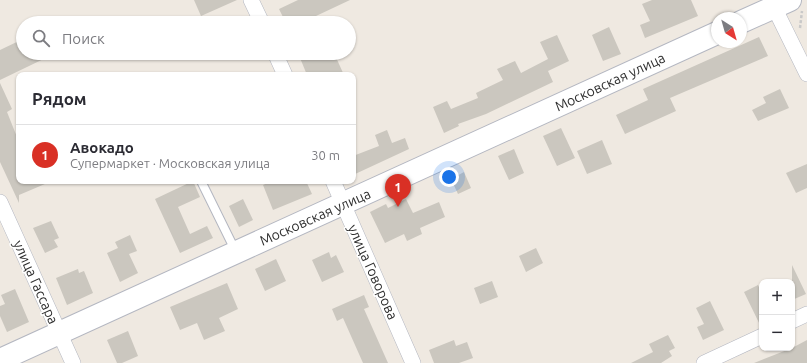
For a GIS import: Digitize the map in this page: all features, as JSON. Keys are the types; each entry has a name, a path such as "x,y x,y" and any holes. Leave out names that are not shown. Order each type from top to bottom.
{"main road":[{"path":"747,19 778,2"},
{"name":"Московская улица","path":"0,360 711,36"}],"street":[{"path":"251,0 259,16"},
{"path":"778,2 807,74"},
{"path":"278,60 284,72"},
{"name":"улица Говорова","path":"334,184 413,363"},
{"name":"улица Гассара","path":"0,202 73,363"},
{"path":"795,320 807,314"},
{"path":"704,363 759,337"}],"lane":[{"path":"202,184 236,253"}],"building":[{"path":"194,0 237,0 201,16"},
{"path":"298,0 350,0 316,16 282,16 279,9"},
{"path":"652,0 691,0 698,16 645,38 640,25 650,21 642,4"},
{"path":"609,27 621,54 603,61 592,35"},
{"path":"557,35 569,61 548,71 553,82 486,114 458,124 459,126 444,133 433,107 447,101 451,109 478,98 476,93 503,80 497,69 515,61 521,73 548,59 540,42"},
{"path":"759,37 768,56 670,98 676,111 625,134 616,115 648,100 643,89 734,48 747,48 747,42"},
{"path":"16,42 16,60 41,60 0,80 0,50"},
{"path":"301,60 337,60 343,72 306,72"},
{"path":"0,83 12,109 7,112 16,134 16,184 45,184 19,195 19,203 0,162"},
{"path":"780,89 789,108 758,121 752,110 766,103 763,97"},
{"path":"561,128 575,158 557,166 543,136"},
{"path":"387,130 392,143 405,138 409,149 356,174 356,155 379,146 375,135"},
{"path":"602,140 612,164 587,174 577,151"},
{"path":"514,149 524,173 509,180 498,156"},
{"path":"807,164 807,188 796,193 786,173"},
{"path":"464,172 471,188 458,194 451,179"},
{"path":"187,184 194,184 200,197 178,207 190,234 207,226 213,238 180,253 155,199"},
{"path":"307,184 312,194 273,210 263,185"},
{"path":"243,199 253,220 239,227 229,206"},
{"path":"406,199 413,213 439,202 445,217 420,228 422,234 407,241 404,234 385,243 370,212 386,204 388,208"},
{"path":"51,221 59,238 54,240 58,247 45,253 33,228"},
{"path":"130,235 137,251 129,254 138,273 120,282 107,253 118,248 115,242"},
{"path":"536,248 543,263 526,272 519,256"},
{"path":"329,252 331,258 336,255 344,272 322,282 312,260"},
{"path":"276,259 286,281 265,291 255,269"},
{"path":"792,265 806,294 795,299 795,279 792,279"},
{"path":"78,269 79,273 84,271 93,293 67,305 56,278"},
{"path":"492,281 498,297 480,304 474,288"},
{"path":"227,283 238,309 219,318 225,331 204,340 197,323 180,330 170,307"},
{"path":"758,285 759,287 759,323 744,292"},
{"path":"15,289 29,322 7,332 0,316 0,306 5,304 1,295"},
{"path":"364,295 369,307 364,309 388,363 363,363 343,318 337,321 332,309"},
{"path":"710,301 724,330 703,340 697,327 704,324 696,308"},
{"path":"128,331 138,356 122,363 117,363 107,340"},
{"path":"668,335 675,348 669,351 672,356 661,363 631,363 653,352 649,344"},
{"path":"454,340 456,346 467,342 473,358 459,363 434,363 429,350"},
{"path":"807,340 807,363 754,363 784,351 795,351 795,346"}],"place":[{"name":"Авокадо","path":"398,207"}]}
